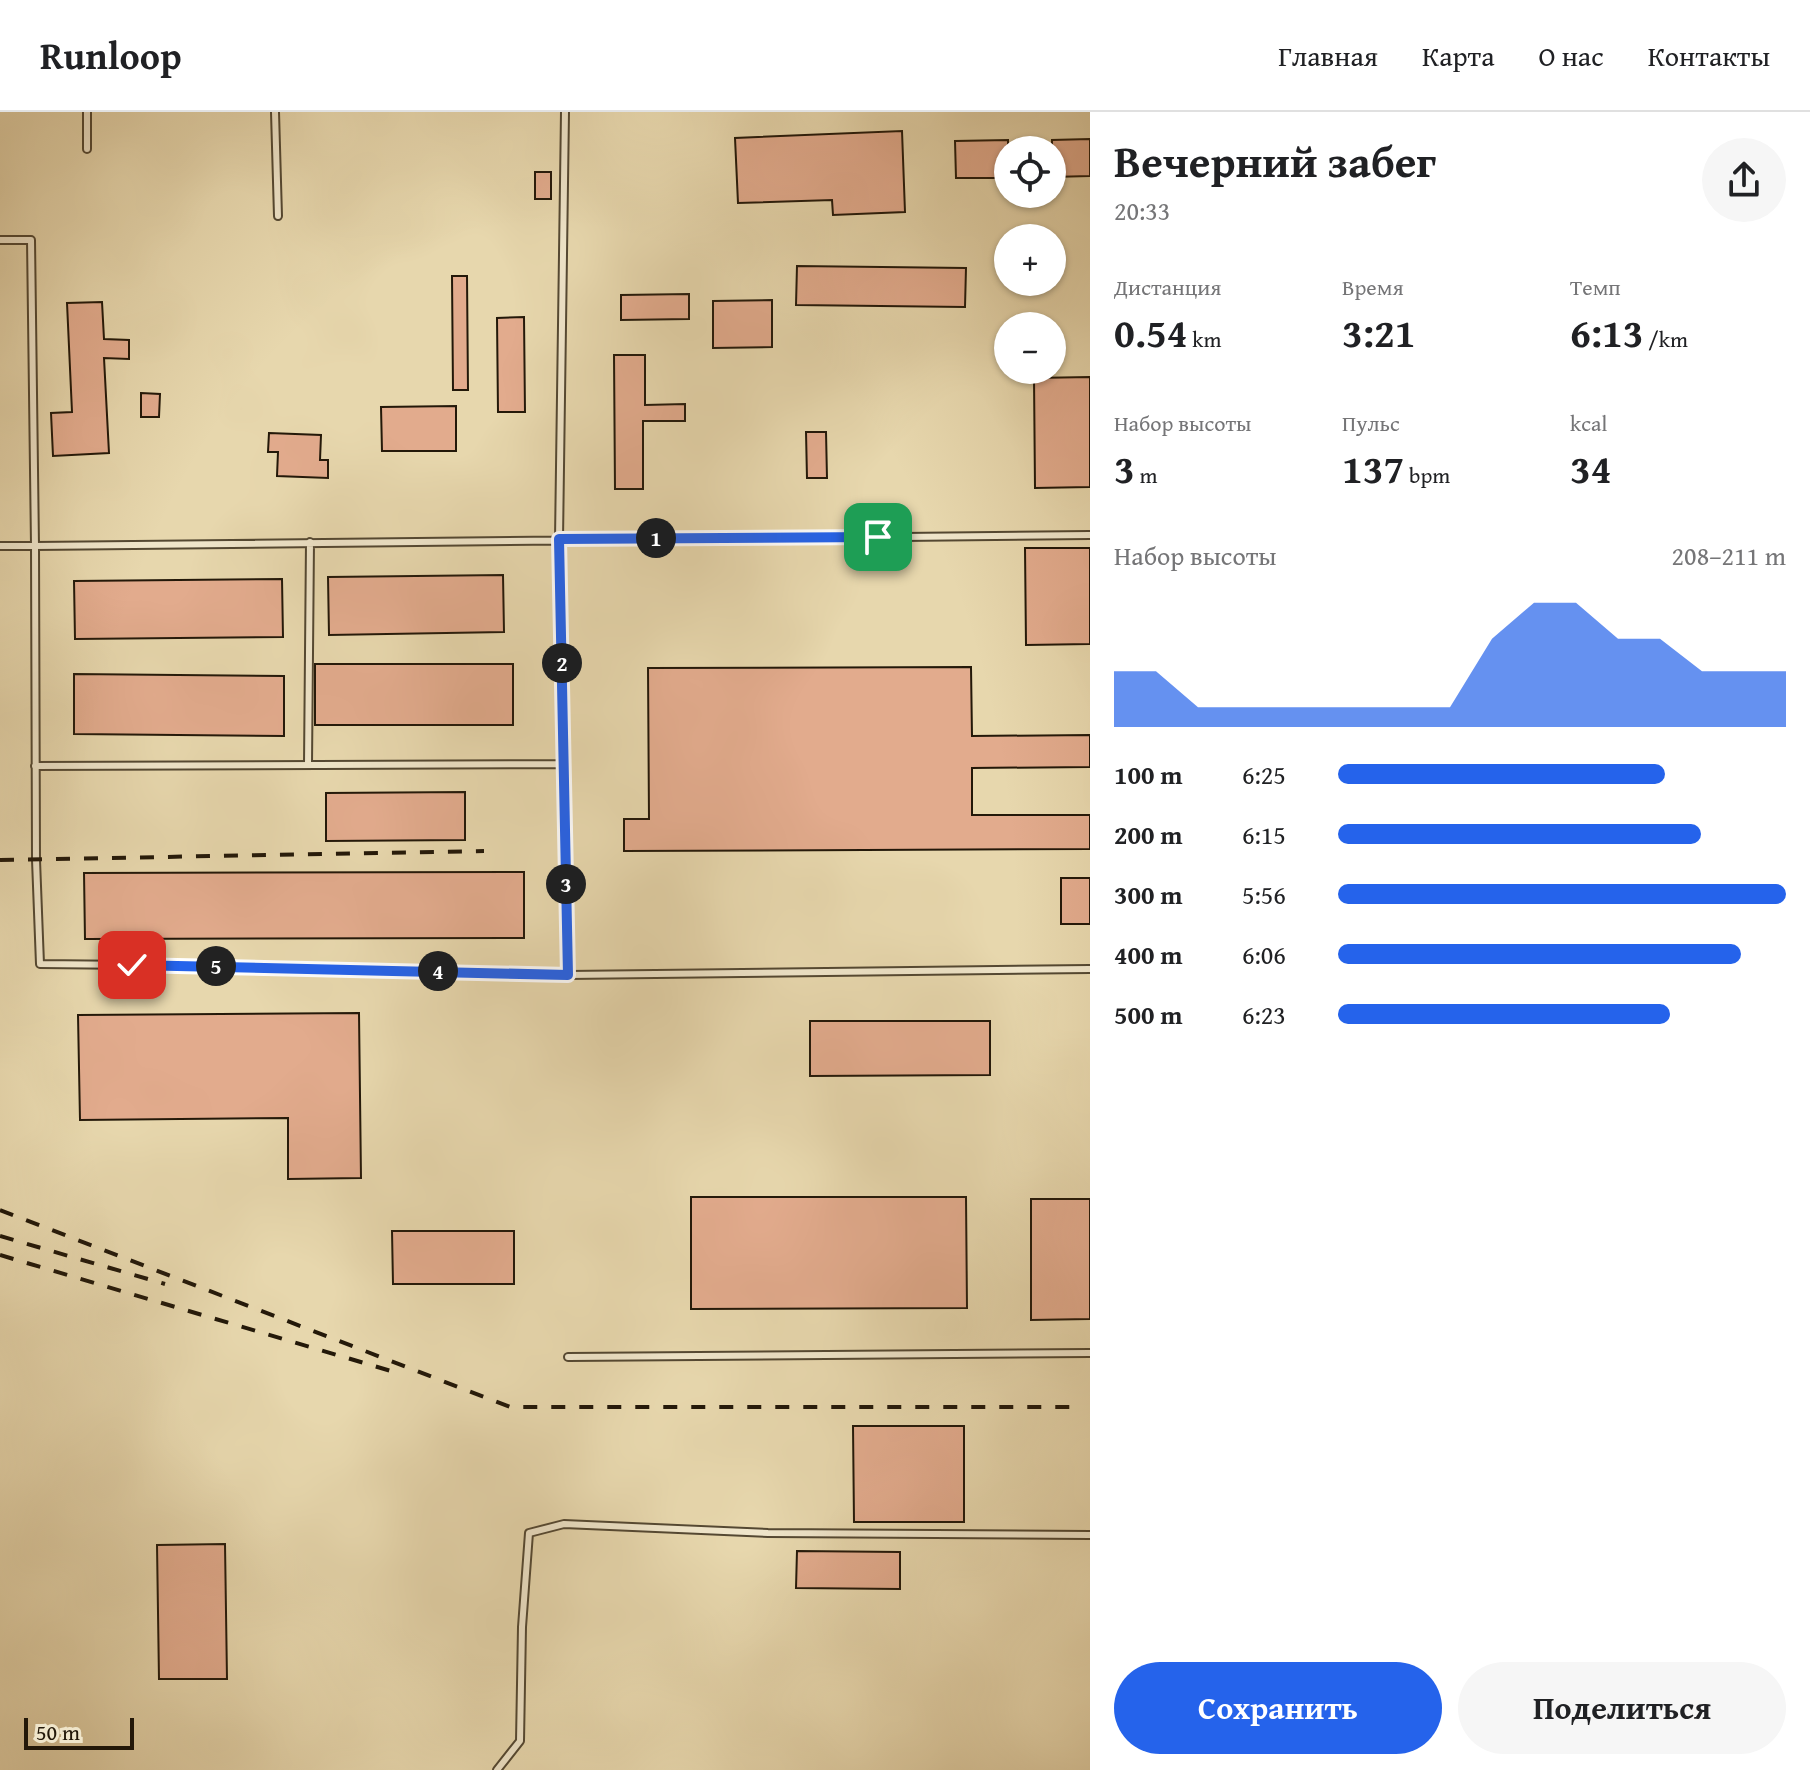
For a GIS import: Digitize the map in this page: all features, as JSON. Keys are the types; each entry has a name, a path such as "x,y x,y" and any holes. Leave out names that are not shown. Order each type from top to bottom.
{"lane":[{"path":"87,112 87,149"},
{"path":"275,112 278,216"},
{"path":"565,112 559,539 568,975"},
{"path":"0,240 31,240 35,766 40,964 314,967 568,975 1090,969"},
{"path":"0,546 1090,535"},
{"path":"308,765 310,542"},
{"path":"35,766 564,764"},
{"path":"568,1357 1090,1353"},
{"path":"497,1770 520,1741 522,1627 529,1533 564,1524 768,1533 1090,1535"}],"building":[{"path":"902,131 905,212 833,215 832,200 738,203 735,138"},
{"path":"1090,139 1090,176 1066,177 1066,140"},
{"path":"994,140 994,178 956,178 955,141"},
{"path":"535,172 551,172 551,199 535,199"},
{"path":"797,266 966,268 965,307 796,305"},
{"path":"452,276 467,276 468,390 453,390"},
{"path":"689,294 689,319 621,320 621,295"},
{"path":"772,300 772,347 713,348 713,301"},
{"path":"102,302 104,339 129,340 129,359 104,358 109,453 53,456 51,413 72,412 67,303"},
{"path":"524,317 525,412 498,412 497,318"},
{"path":"614,355 645,355 645,405 685,404 685,421 643,421 643,489 615,489"},
{"path":"1066,377 1090,377 1090,487 1035,488 1034,384 1066,384"},
{"path":"141,393 160,394 159,417 141,417"},
{"path":"456,406 456,451 382,451 381,407"},
{"path":"806,432 826,432 827,478 807,478"},
{"path":"269,433 321,435 320,460 328,460 328,478 277,476 278,452 268,452"},
{"path":"1025,548 1090,548 1090,644 1026,645"},
{"path":"503,575 504,632 329,635 328,577"},
{"path":"282,579 283,637 75,639 74,581"},
{"path":"315,664 513,664 513,725 315,725"},
{"path":"971,667 972,736 1090,735 1090,767 972,768 972,815 1090,815 1090,849 624,851 624,819 649,819 648,668"},
{"path":"74,674 284,676 284,736 74,734"},
{"path":"465,792 465,840 326,841 326,793"},
{"path":"524,872 524,938 85,939 84,873"},
{"path":"1061,878 1090,878 1090,924 1061,924"},
{"path":"359,1013 361,1178 288,1179 288,1118 80,1120 78,1015"},
{"path":"810,1021 990,1021 990,1075 810,1076"},
{"path":"691,1197 966,1197 967,1308 691,1309"},
{"path":"1031,1199 1090,1199 1090,1319 1031,1320"},
{"path":"392,1231 514,1231 514,1284 393,1284"},
{"path":"853,1426 964,1426 964,1522 854,1522"},
{"path":"225,1544 227,1679 159,1679 157,1545"},
{"path":"797,1551 900,1552 900,1589 796,1588"}],"railway":[{"path":"0,860 484,851"},
{"path":"0,1210 510,1407 1082,1407"},
{"path":"0,1236 165,1284"},
{"path":"0,1255 391,1371"}],"route":[{"path":"132,965 568,975 559,539 878,537"}]}
